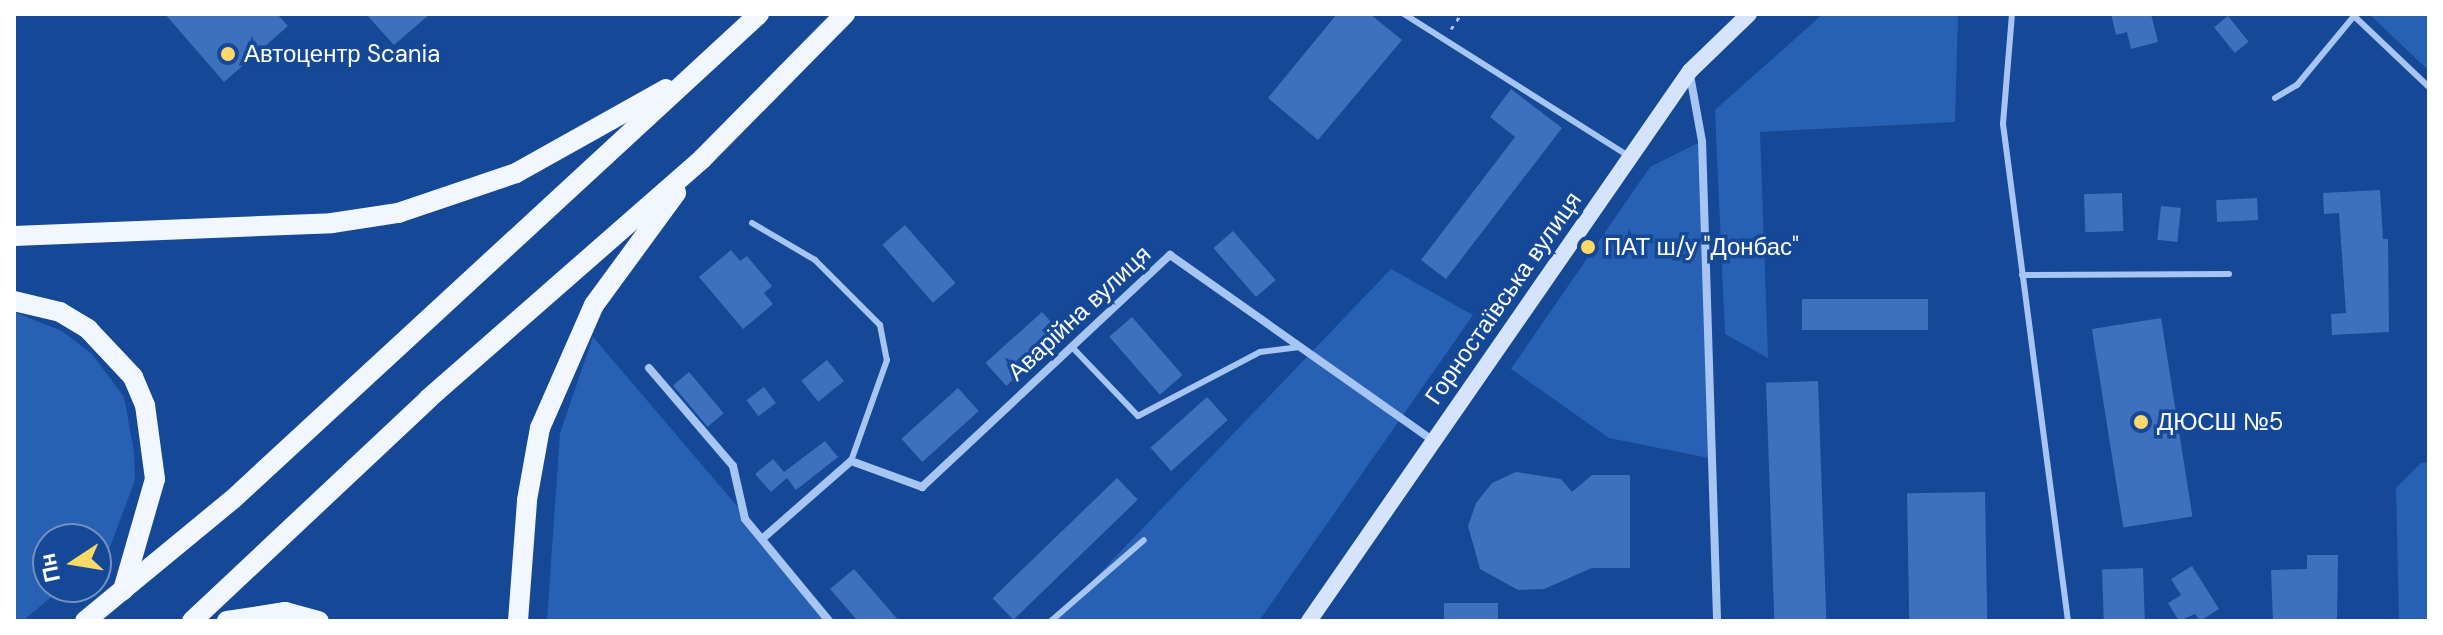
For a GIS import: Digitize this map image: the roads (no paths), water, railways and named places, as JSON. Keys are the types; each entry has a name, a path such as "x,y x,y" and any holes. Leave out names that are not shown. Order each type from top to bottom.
{"main road":[{"path":"85,621 232,500 759,14"},
{"path":"192,621 428,399 702,159 845,14"},
{"name":"Горностаївська вулиця","path":"1309,621 1690,71 1749,14"},
{"path":"14,236 332,223 398,213 516,173 701,69"},
{"path":"518,621 527,500 540,428 562,370 594,305 702,159"},
{"path":"14,301 60,312 88,329 133,377 145,405 155,479 123,591"},
{"path":"227,621 285,612 319,621"}],"street":[{"path":"1690,71 1702,141 1717,621"},
{"name":"Аварійна вулиця","path":"851,461 922,487 1170,255 1434,441"},
{"path":"649,368 733,466 745,519 829,621"},
{"path":"762,539 851,461"}],"lane":[{"path":"1404,14 1630,157"},
{"path":"2012,14 2003,124 2068,621"},
{"path":"2275,98 2297,85 2353,15 2429,87"},
{"path":"752,223 815,260 880,325 887,360 851,461"},
{"path":"2022,275 2229,274"},
{"path":"1072,347 1138,416 1260,352 1300,347"},
{"path":"1051,621 1144,540"}],"place":[{"name":"Автоцентр Scania","path":"228,54"},
{"name":"ПАТ ш/у \"Донбас\"","path":"1588,247"},
{"name":"ДЮСШ №5","path":"2141,422"}]}
